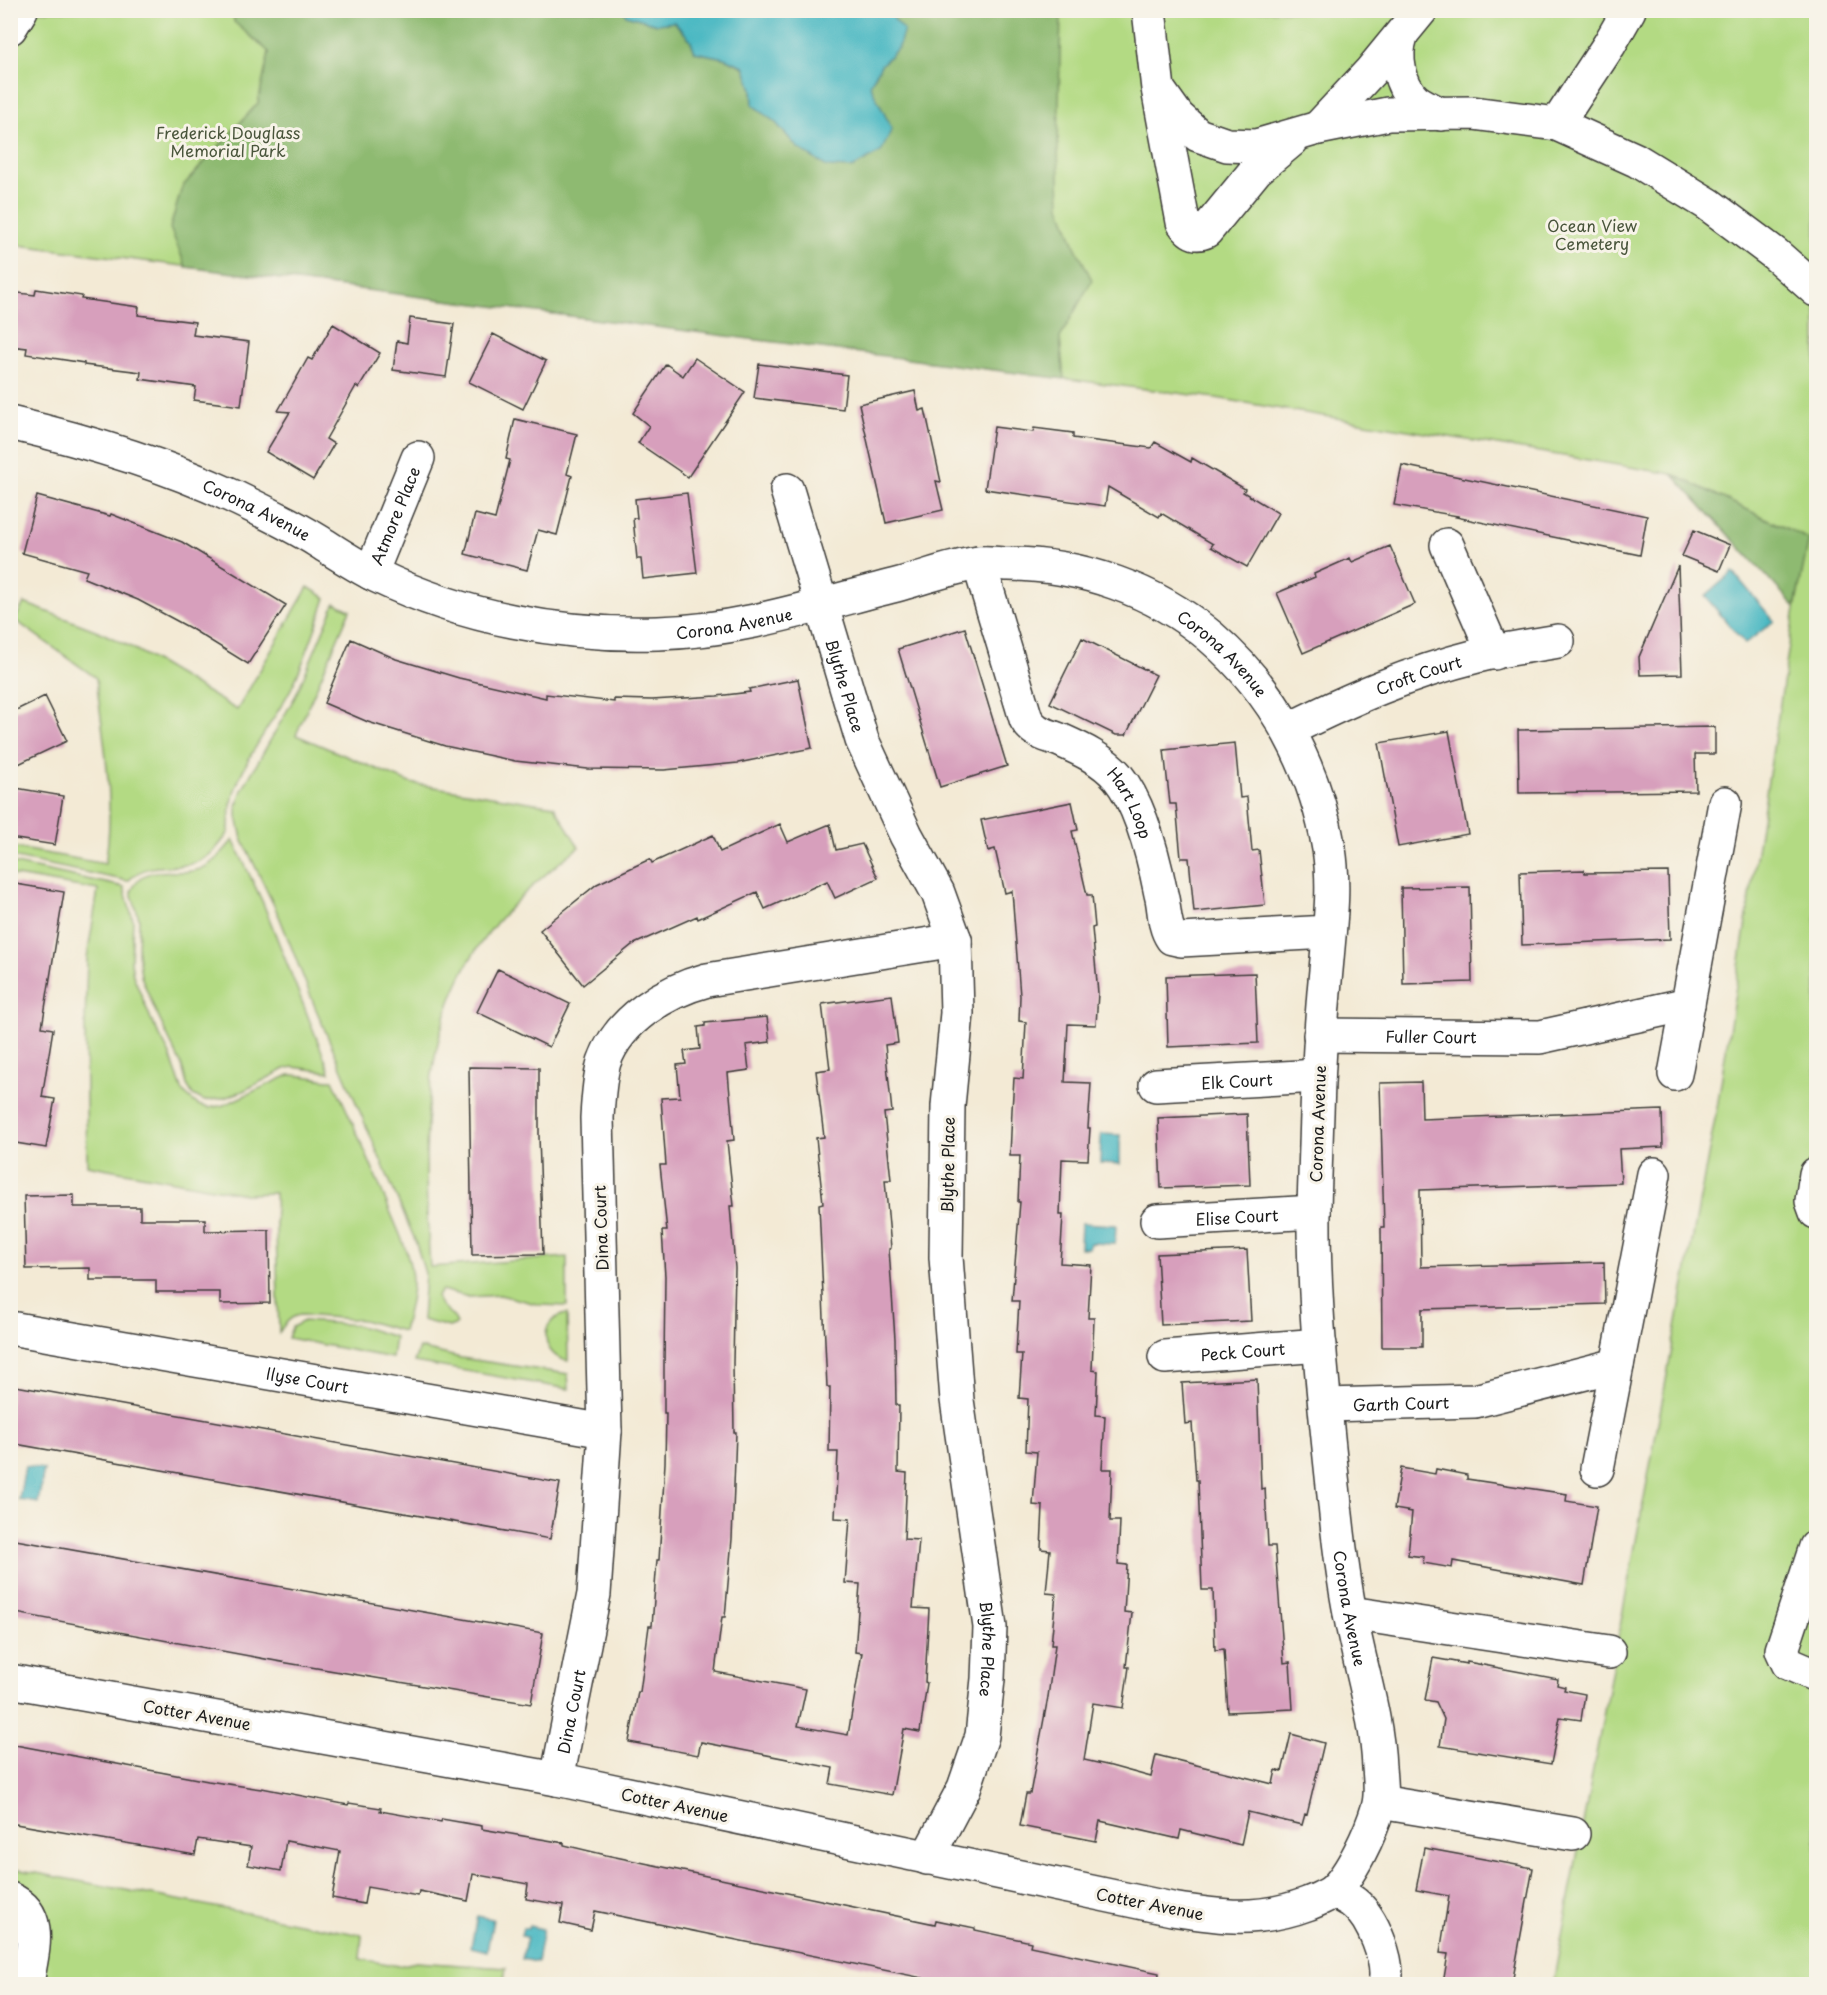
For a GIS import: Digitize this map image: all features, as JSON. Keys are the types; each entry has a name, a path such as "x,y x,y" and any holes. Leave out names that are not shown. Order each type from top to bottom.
{"street":[{"path":"10,28 21,10"},
{"path":"1149,10 1158,89 1183,222 1193,233 1206,231 1256,170 1310,131 1401,36 1421,10"},
{"path":"1557,124 1629,10"},
{"path":"1401,36 1398,44 1398,65 1407,89 1425,106 1442,114"},
{"path":"1158,89 1178,117 1198,135 1227,145 1256,146 1310,131 1388,114 1473,113 1557,124 1636,160 1708,204 1775,254 1816,290"},
{"name":"Corona Avenue","path":"10,423 97,444 170,469 233,496 309,535 371,573 421,595 474,612 541,626 602,632 662,633 727,626 820,605 979,563 1034,564 1081,572 1124,586 1166,606 1206,633 1242,666 1272,704 1288,730 1309,774 1321,813 1330,856 1332,896 1320,1035 1314,1212 1320,1345 1338,1532 1350,1612 1378,1745 1380,1802 1354,1863 1334,1891"},
{"name":"Atmore Place","path":"371,573 418,458"},
{"name":"Blythe Place","path":"787,490 862,740 906,835 938,893 955,940 957,1012 948,1106 946,1257 957,1400 990,1627 988,1679 982,1736 964,1788 927,1858"},
{"path":"1447,545 1494,653"},
{"name":"Hart Loop","path":"979,563 1026,719 1035,731 1085,752 1103,763 1118,777 1140,818 1157,872 1166,927 1172,938 1181,940 1329,932"},
{"name":"Croft Court","path":"1288,730 1356,696 1416,673 1479,655 1558,641"},
{"path":"1675,1074 1725,803"},
{"name":"Dina Court","path":"557,1779 594,1594 605,1431 597,1118 598,1092 604,1062 616,1039 637,1017 663,997 686,985 955,940"},
{"name":"Fuller Court","path":"1320,1035 1540,1037 1688,1004"},
{"name":"Elk Court","path":"1156,1085 1318,1076"},
{"path":"1597,1469 1654,1173"},
{"path":"1816,1174 1812,1201 1816,1212"},
{"name":"Elise Court","path":"1157,1221 1314,1212"},
{"name":"Ilyse Court","path":"10,1328 605,1431"},
{"name":"Peck Court","path":"1165,1357 1320,1345"},
{"name":"Garth Court","path":"1326,1405 1475,1401 1617,1365"},
{"path":"1816,1547 1782,1650 1788,1663 1816,1675"},
{"path":"1350,1612 1609,1652"},
{"name":"Cotter Avenue","path":"10,1681 557,1779 1172,1909 1230,1918 1264,1916 1315,1901 1334,1891"},
{"path":"1380,1802 1573,1834"},
{"path":"1334,1891 1355,1904 1369,1923 1384,1956 1386,1984"},
{"path":"10,1899 21,1904 31,1916 34,1928 27,1984"}],"green space":[{"name":"Frederick Douglass Memorial Park","path":"624,10 626,15 657,24 674,22 690,39 695,52 724,58 744,67 752,89 753,105 776,123 798,148 892,130 870,85 881,65 898,48 891,11 1061,11 1058,148 1060,206 1075,246 1092,280 1060,338 1064,379 186,267 170,228 182,187 258,103 269,52 234,22 233,11"},
{"name":"Ocean View Cemetery","path":"11,11 1816,11 1816,1984 1553,1984 1717,1108 1793,620 1808,539 1672,474 1216,398 11,244"},
{"path":"1672,474 1809,539 1795,607"},
{"path":"308,587 326,598 315,631 293,685 242,773 234,792 229,832 213,852 190,864 143,870 128,881 11,857 11,847 105,864 108,841 109,794 96,678 15,620 24,603 98,631 133,648 237,710"},
{"path":"335,603 350,610 296,735 410,783 554,806 579,847 528,890 497,922 471,958 460,978 437,1046 427,1120 426,1158 430,1267 567,1257 567,1306 541,1305 500,1295 469,1297 442,1290 437,1296 438,1301 457,1324 449,1327 422,1320 425,1273 415,1240 315,1007 279,916 242,839 237,805 242,790 296,695"},
{"path":"233,840 263,903 330,1072 293,1067 243,1091 224,1098 204,1101 193,1095 187,1085 182,1066 141,976 138,953 139,919 131,892 137,882 151,873 188,872 208,865"},
{"path":"11,863 124,887 133,920 131,962 133,975 151,1019 170,1055 183,1092 198,1105 209,1108 224,1105 289,1075 333,1080 407,1255 412,1288 403,1331 363,1320 302,1315 288,1321 279,1333 275,1193 245,1194 87,1165 85,1028 87,958 98,890 11,875"},
{"path":"567,1314 568,1361 552,1353 546,1338 551,1322"},
{"path":"304,1321 356,1325 395,1337 392,1358 288,1338 292,1327"},
{"path":"419,1348 461,1358 568,1374 569,1389 414,1362"},
{"path":"10,1868 362,1935 360,1959 398,1966 416,1962 506,1968 503,1984 11,1984"}],"water":[{"path":"624,11 891,11 894,19 904,30 898,48 881,65 870,85 892,129 881,152 852,168 827,167 798,148 776,123 753,105 752,89 744,66 724,58 695,52 690,39 674,22 657,24 626,15"},
{"path":"1733,572 1774,621 1745,644 1705,596"},
{"path":"1101,1134 1120,1135 1120,1164 1100,1163"},
{"path":"1081,1223 1116,1225 1115,1244 1090,1243 1089,1248 1080,1248"},
{"path":"25,1466 44,1469 38,1503 19,1500"},
{"path":"477,1916 493,1919 487,1951 471,1947"},
{"path":"529,1926 543,1929 537,1962 522,1959 527,1937 521,1936 523,1928 528,1929"}],"building":[{"path":"36,289 82,296 81,299 139,307 138,315 195,322 193,335 249,342 241,406 194,400 196,387 140,379 141,372 84,365 84,363 26,354 27,348 10,346 10,292 35,295"},
{"path":"410,318 454,324 446,377 393,370 397,341 407,343"},
{"path":"333,324 380,353 359,388 356,386 326,439 334,444 313,480 266,452 290,412 278,411 308,358 312,360"},
{"path":"493,334 546,361 523,409 469,382"},
{"path":"695,358 745,392 688,477 638,443 649,426 633,413 666,364 683,376"},
{"path":"759,364 847,375 843,409 754,398"},
{"path":"915,391 919,411 925,409 941,482 936,481 943,510 886,523 859,404"},
{"path":"515,419 577,434 567,474 572,476 557,535 538,530 527,570 465,554 475,514 495,519 510,460 506,459"},
{"path":"994,427 1033,432 1034,428 1073,433 1073,438 1151,448 1155,442 1191,462 1192,458 1245,489 1243,492 1278,513 1247,567 1211,547 1213,544 1161,513 1159,517 1108,487 1105,506 985,489"},
{"path":"1402,465 1647,516 1640,555 1456,517 1458,516 1394,505"},
{"path":"687,493 697,573 643,579 641,559 637,559 633,518 637,518 635,499"},
{"path":"37,496 110,516 111,514 182,542 286,605 248,664 190,628 138,600 84,578 87,571 22,553"},
{"path":"1694,530 1730,545 1719,571 1682,556"},
{"path":"1390,546 1415,604 1303,653 1277,593 1315,577 1314,574 1350,558 1352,562"},
{"path":"1678,566 1682,674 1640,675 1639,657"},
{"path":"965,628 1007,766 940,787 898,649"},
{"path":"1082,638 1156,675 1126,735 1116,735 1050,703"},
{"path":"351,639 396,659 459,678 546,698 546,694 614,702 614,699 652,700 717,696 750,692 749,689 798,679 812,748 738,763 664,770 588,769 515,761 445,746 368,722 324,703"},
{"path":"45,696 67,741 10,768 10,713"},
{"path":"1715,727 1715,754 1695,754 1696,791 1519,793 1518,730"},
{"path":"1449,731 1468,834 1398,847 1379,743"},
{"path":"1235,743 1240,798 1247,797 1252,851 1259,850 1265,905 1194,912 1189,858 1181,858 1176,804 1170,804 1164,750"},
{"path":"10,787 63,796 55,845 10,838"},
{"path":"1072,802 1078,830 1072,831 1087,895 1092,895 1095,927 1092,928 1098,993 1096,1025 1068,1024 1065,1082 1091,1083 1088,1128 1090,1128 1088,1160 1062,1159 1060,1215 1063,1215 1060,1263 1091,1265 1088,1318 1094,1318 1092,1370 1098,1371 1096,1415 1105,1416 1102,1469 1112,1469 1110,1521 1120,1521 1118,1564 1127,1565 1124,1612 1132,1613 1126,1667 1129,1667 1123,1708 1093,1703 1084,1760 1151,1777 1156,1755 1273,1784 1276,1770 1282,1772 1291,1734 1324,1743 1307,1815 1305,1814 1302,1825 1248,1812 1241,1845 1181,1830 1179,1839 1100,1821 1096,1841 1020,1826 1026,1794 1030,1794 1048,1697 1055,1645 1051,1645 1056,1594 1046,1593 1050,1550 1041,1549 1043,1506 1033,1505 1037,1452 1026,1451 1028,1399 1019,1398 1022,1354 1016,1354 1019,1301 1012,1301 1020,1202 1018,1202 1020,1156 1010,1156 1012,1110 1014,1078 1023,1079 1026,1022 1019,1021 1020,996 1012,891 1005,893 995,849 988,851 981,820"},
{"path":"780,824 788,842 830,824 836,850 862,844 878,878 835,898 827,881 765,909 757,892 698,919 697,916 632,945 583,985 540,930 597,884 650,859 652,863 713,835 720,852"},
{"path":"1584,870 1585,873 1668,872 1670,939 1522,945 1520,872"},
{"path":"10,883 64,892 42,1027 53,1029 42,1097 55,1099 46,1148 10,1142"},
{"path":"1470,887 1472,982 1403,984 1401,888"},
{"path":"498,969 570,1004 549,1047 477,1012"},
{"path":"1255,973 1258,1043 1168,1047 1166,976"},
{"path":"892,995 898,1043 885,1045 892,1112 884,1113 891,1180 885,1180 891,1248 889,1249 895,1339 896,1405 899,1405 898,1472 907,1473 904,1539 919,1540 913,1608 929,1609 925,1682 927,1683 920,1732 904,1729 892,1795 830,1784 833,1768 701,1742 698,1755 629,1742 638,1692 640,1692 649,1626 652,1626 665,1463 665,1276 662,1231 667,1231 660,1165 666,1165 661,1098 680,1097 677,1065 686,1064 684,1051 700,1049 698,1027 705,1026 705,1023 767,1017 770,1042 746,1045 749,1070 728,1073 734,1140 727,1141 734,1206 730,1206 735,1268 733,1363 734,1432 736,1432 732,1539 725,1617 722,1617 715,1672 806,1689 798,1726 848,1735 862,1653 855,1652 860,1584 845,1583 850,1519 835,1518 838,1452 829,1452 830,1387 827,1387 819,1204 823,1203 816,1138 824,1137 816,1071 830,1069 822,1004"},
{"path":"469,1067 539,1068 543,1254 472,1255"},
{"path":"1421,1082 1422,1119 1662,1110 1663,1147 1619,1149 1621,1183 1420,1190 1421,1267 1604,1262 1605,1304 1422,1309 1422,1347 1382,1347 1381,1227 1384,1227 1380,1083"},
{"path":"1247,1114 1250,1185 1161,1188 1158,1118"},
{"path":"74,1195 74,1207 140,1207 140,1219 205,1219 205,1231 269,1230 270,1303 220,1304 220,1292 156,1292 156,1280 90,1280 90,1268 26,1269 24,1196"},
{"path":"1247,1250 1251,1321 1161,1325 1157,1254"},
{"path":"1257,1379 1261,1489 1265,1488 1268,1546 1275,1546 1284,1663 1290,1662 1293,1709 1228,1712 1224,1649 1215,1650 1213,1590 1202,1590 1198,1480 1196,1480 1192,1423 1185,1424 1182,1383"},
{"path":"10,1385 560,1483 550,1539 10,1443"},
{"path":"1401,1468 1435,1474 1436,1469 1467,1475 1467,1479 1567,1494 1566,1501 1597,1506 1584,1585 1453,1561 1452,1568 1423,1563 1424,1557 1408,1555 1412,1512 1394,1509"},
{"path":"10,1539 543,1633 531,1704 287,1663 10,1612"},
{"path":"1433,1658 1558,1679 1557,1685 1565,1687 1564,1690 1585,1694 1581,1720 1560,1717 1551,1764 1440,1746 1444,1719 1436,1702 1425,1700"},
{"path":"10,1744 208,1781 262,1788 348,1805 349,1803 381,1808 380,1811 441,1822 442,1819 482,1826 482,1829 564,1843 564,1845 606,1855 935,1924 936,1920 975,1928 975,1930 1031,1942 1030,1946 1159,1973 1158,1984 922,1984 923,1978 595,1911 591,1930 560,1923 563,1905 526,1899 528,1884 473,1874 468,1901 419,1891 418,1896 367,1887 364,1904 332,1898 340,1851 286,1841 281,1871 248,1865 251,1847 198,1839 195,1855 10,1823"},
{"path":"1424,1848 1533,1868 1512,1984 1443,1984 1448,1954 1440,1953 1449,1896 1416,1890"}]}
